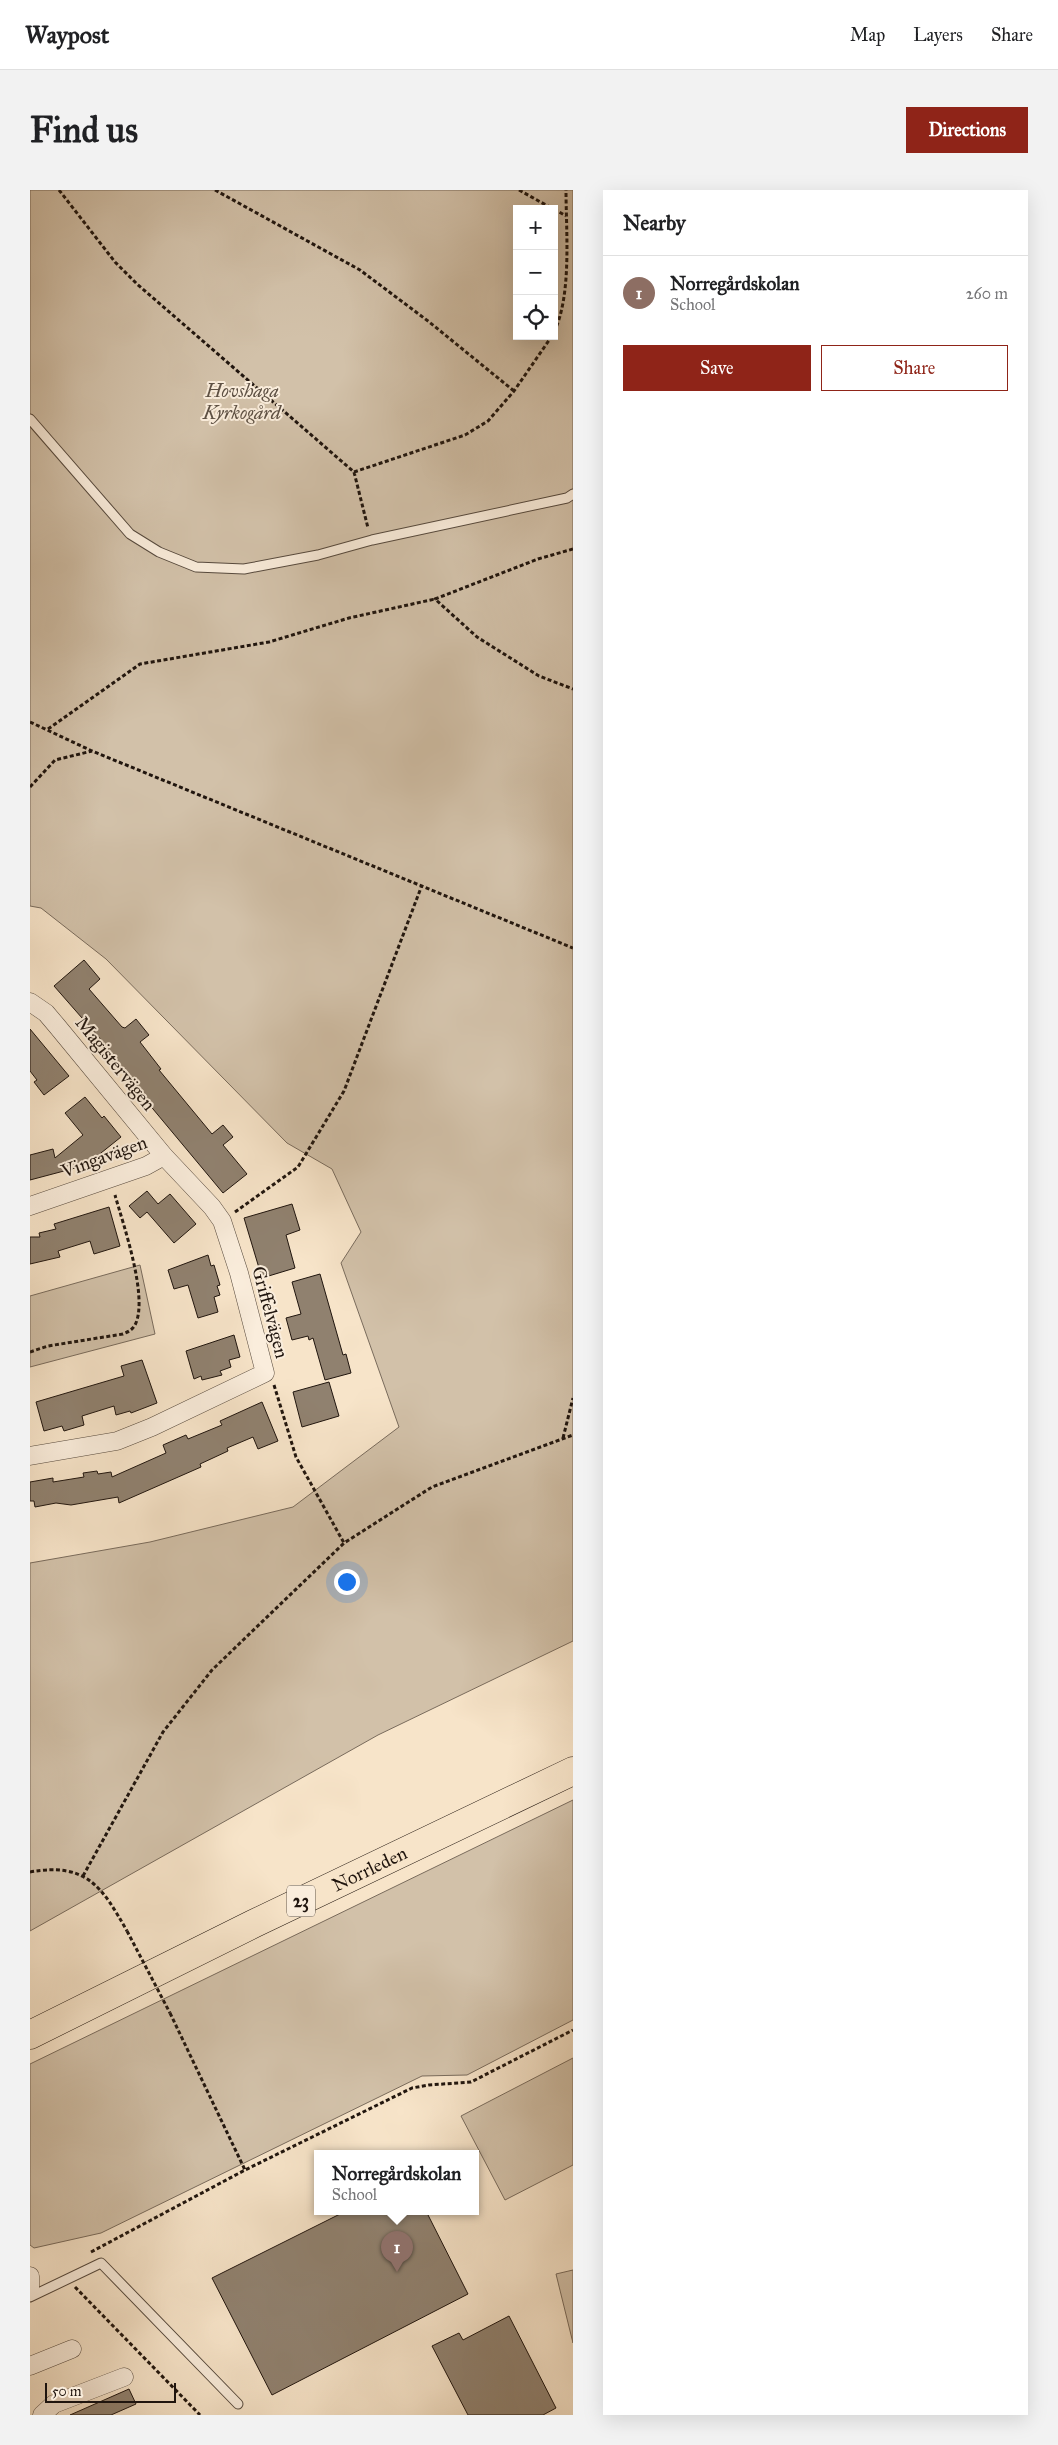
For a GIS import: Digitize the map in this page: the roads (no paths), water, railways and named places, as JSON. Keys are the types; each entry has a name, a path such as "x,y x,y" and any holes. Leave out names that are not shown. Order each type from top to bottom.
{"highway":[{"name":"Norrleden","path":"30,2015 573,1752"},
{"name":"Norrleden","path":"30,2035 244,1928 573,1771"}],"street":[{"name":"Magistervägen","path":"30,1002 58,1026 164,1156"},
{"name":"Vingavägen","path":"30,1206 146,1166 164,1156"},
{"name":"Griffelvägen","path":"30,1456 117,1441 152,1427 265,1373 240,1273 222,1221 212,1206 164,1156"},
{"path":"30,2276 30,2288"},
{"path":"30,2366 72,2349"},
{"path":"42,2415 54,2404 124,2377"}],"lane":[{"path":"30,420 130,534 158,552 196,567 244,569 318,555 372,540 567,498 573,494"},
{"path":"30,2297 101,2263 238,2404"}],"place":[{"name":"Norregårdskolan","path":"397,2272"}],"park label":[{"name":"Hovshaga Kyrkogård","path":"242,401"}]}
